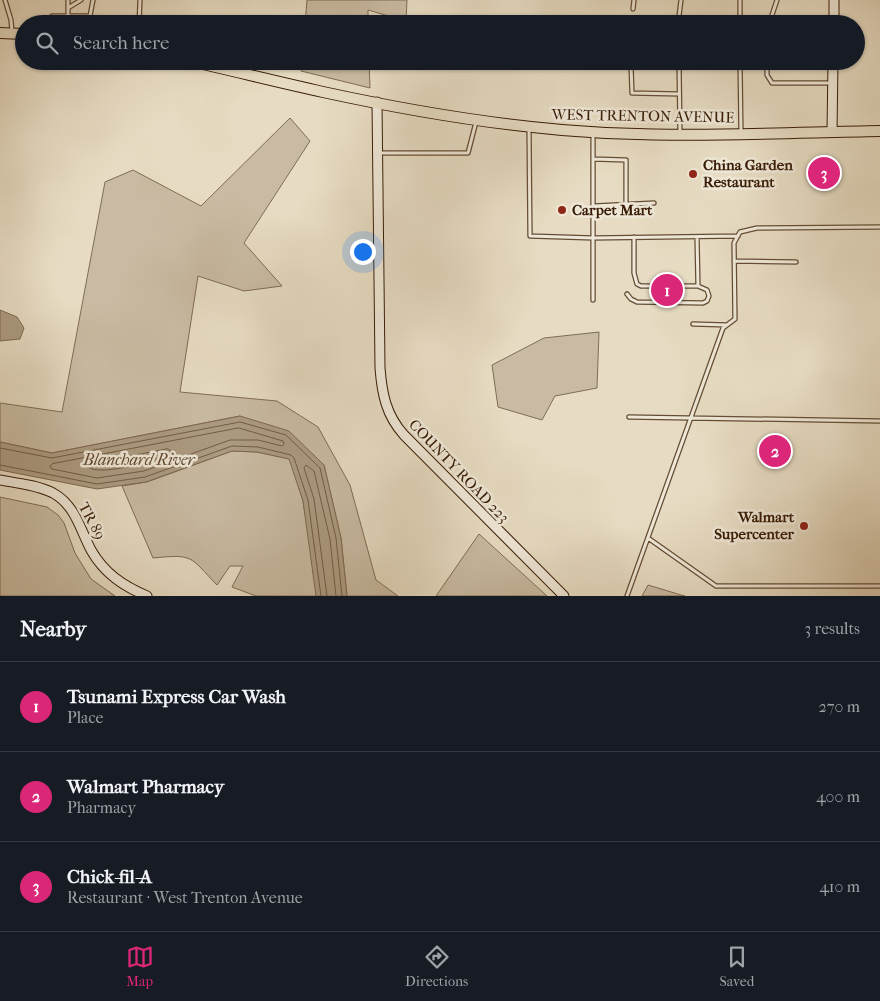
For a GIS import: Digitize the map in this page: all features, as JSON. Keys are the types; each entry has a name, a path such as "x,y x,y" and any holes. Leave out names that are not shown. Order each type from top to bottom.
{"main road":[{"path":"0,33 15,33"},
{"name":"WEST TRENTON AVENUE","path":"229,70 377,102 477,119 593,132 680,134 880,131"}],"street":[{"path":"834,0 834,15"},
{"path":"832,132 833,70"},
{"name":"COUNTY ROAD 223","path":"377,102 380,368 381,385 386,407 404,435 564,596"},
{"name":"TR 89","path":"0,480 41,488 60,497 67,503 77,518 92,550 105,569 122,584 147,596"}],"lane":[{"path":"68,0 68,15"},
{"path":"68,8 80,0"},
{"path":"90,15 93,0"},
{"path":"139,15 140,0"},
{"path":"633,9 634,0"},
{"path":"679,15 681,0"},
{"path":"740,0 740,15"},
{"path":"772,15 777,0"},
{"path":"0,2 5,1 11,20 12,33"},
{"path":"631,70 632,93 680,94"},
{"path":"679,70 680,134"},
{"path":"740,70 741,133"},
{"path":"767,70 767,75 772,82 833,83"},
{"path":"378,153 468,153 477,119"},
{"path":"529,126 530,236 593,238 738,236"},
{"path":"593,132 593,300"},
{"path":"594,159 626,160 626,205"},
{"path":"594,206 654,203"},
{"path":"628,596 724,328 735,319 734,243 740,232 757,228 880,227"},
{"path":"696,236 698,286"},
{"path":"627,294 637,302 703,303 707,301 708,296 707,290 698,286 642,286 637,284 634,273 634,237"},
{"path":"734,261 796,262"},
{"path":"693,324 728,324"},
{"path":"629,417 880,421"},
{"path":"648,538 716,586 880,586"}],"shaded area":[{"path":"307,0 407,0 406,15 385,15 368,10 368,15 306,15"},
{"path":"369,70 370,88 301,71"},
{"path":"290,118 310,141 244,243 282,286 244,291 198,276 180,392 277,401 318,427 350,485 376,580 398,596 347,596 341,538 324,465 240,416 52,453 0,442 0,403 62,412 105,182 133,170 201,206"},
{"path":"599,332 597,388 555,396 542,420 498,407 492,365 544,338"},
{"path":"232,451 257,452 290,459 303,501 318,596 256,596 232,587 243,566 230,566 217,585 190,559 176,556 153,558 122,486 147,482"},
{"path":"0,497 47,507 58,515 64,523 75,553 91,579 115,596 0,596"},
{"path":"479,534 547,596 436,596"},
{"path":"648,585 681,595 685,596 642,596"}],"water":[{"path":"0,310 17,317 24,328 20,339 0,341"},
{"name":"Blanchard River","path":"240,416 289,431 324,465 341,538 347,596 316,596 303,501 289,459 257,452 232,451 146,482 97,489 0,470 0,442 52,453"}],"place":[{"name":"Chick-fil-A","path":"824,173"},
{"name":"China Garden Restaurant","path":"693,174"},
{"name":"Carpet Mart","path":"562,210"},
{"name":"Tsunami Express Car Wash","path":"667,290"},
{"name":"Walmart Pharmacy","path":"775,451"},
{"name":"Walmart Supercenter","path":"804,526"}]}
